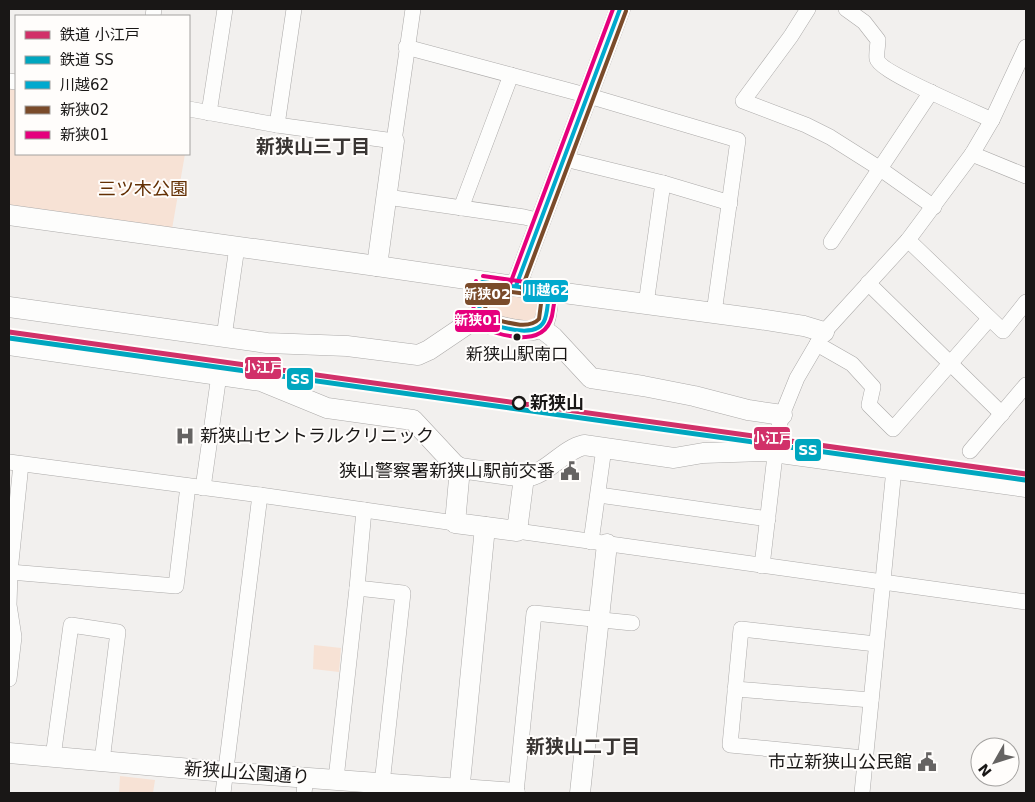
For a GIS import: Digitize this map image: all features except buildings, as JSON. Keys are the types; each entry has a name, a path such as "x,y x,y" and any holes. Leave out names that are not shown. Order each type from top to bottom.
{"street":[{"path":"209,113 225,9"},
{"path":"278,125 294,9"},
{"path":"377,266 406,47 413,9"},
{"path":"516,286 589,96 620,9"},
{"path":"808,9 744,101 806,125 830,137 879,168 934,207"},
{"path":"846,9 864,22 878,40 877,59 880,64 898,76 992,120"},
{"path":"406,47 589,96 738,140 714,313"},
{"path":"762,566 778,430 797,378 820,338 868,282 908,240 972,154 1020,79 1026,47"},
{"path":"461,208 511,75"},
{"path":"831,242 931,92"},
{"path":"190,109 278,125 394,141"},
{"path":"972,154 1026,176"},
{"path":"565,159 663,183 730,203"},
{"path":"646,304 663,183"},
{"path":"387,197 541,220"},
{"path":"9,215 804,326 852,364 873,387 869,405 893,429 989,319"},
{"path":"908,240 1003,331 1026,302"},
{"path":"224,337 237,247"},
{"path":"482,282 479,312 481,318 486,323 516,329 531,331 540,327 544,322 549,291"},
{"path":"868,282 1002,414"},
{"path":"9,308 267,343 347,346 418,355 429,350 466,325 481,318"},
{"path":"540,327 553,337 591,378 643,386 694,396 748,410 782,415"},
{"path":"9,345 261,381 327,408 413,420 460,468 524,477 535,475 574,448 584,445 674,458 703,453 776,452 1026,487"},
{"path":"10,572 176,586 219,375"},
{"path":"970,451 1026,385"},
{"path":"580,793 598,620 599,495 604,448"},
{"path":"9,679 11,637 9,605 15,463 260,495 455,524 518,531 1026,602"},
{"path":"455,524 460,468"},
{"path":"862,793 894,468"},
{"path":"518,531 524,477"},
{"path":"223,793 260,495"},
{"path":"599,495 768,519"},
{"path":"336,779 364,510"},
{"path":"460,791 486,527"},
{"path":"357,588 403,592 382,788"},
{"path":"516,793 534,613 632,623"},
{"path":"53,757 71,625 118,632 102,761"},
{"path":"864,758 730,745 741,629 876,644"},
{"path":"735,688 870,700"},
{"name":"新狭山公園通り","path":"9,753 226,772 305,785 336,779 382,788 516,793"}],"green space":[{"name":"三ツ木公園","path":"9,88 15,89 15,155 185,155 172,229 9,206"},
{"path":"496,292 536,299 539,305 536,316 527,321 521,321 497,317 492,314 489,298"},
{"path":"314,645 341,648 339,672 313,669"},
{"path":"120,776 155,780 153,793 119,793"}],"rail line":[{"name":"小江戸","path":"9,332 1026,474"},
{"name":"SS","path":"9,338 1025,480"}],"transit line":[{"name":"新狭01","path":"510,284 613,9"},
{"name":"川越62","path":"516,286 620,9"},
{"name":"新狭02","path":"522,288 626,11"},
{"name":"新狭01","path":"476,281 473,313 482,328 515,337 536,335 544,330 550,322 553,310 555,295 553,286 483,276"},
{"name":"川越62","path":"482,282 549,291 545,319 541,325 527,331 486,323 479,312 482,282"},
{"name":"新狭02","path":"488,289 542,296 539,319 534,323 522,325 490,318 485,310 488,289"}],"place":[{"name":"新狭山駅南口","path":"517,337"},
{"name":"新狭山","path":"519,403"},
{"name":"新狭山セントラルクリニック","path":"185,436"},
{"name":"狭山警察署新狭山駅前交番","path":"570,471"},
{"name":"市立新狭山公民館","path":"927,762"}],"district":[{"name":"新狭山三丁目","path":"313,146"},
{"name":"新狭山二丁目","path":"583,746"}]}
